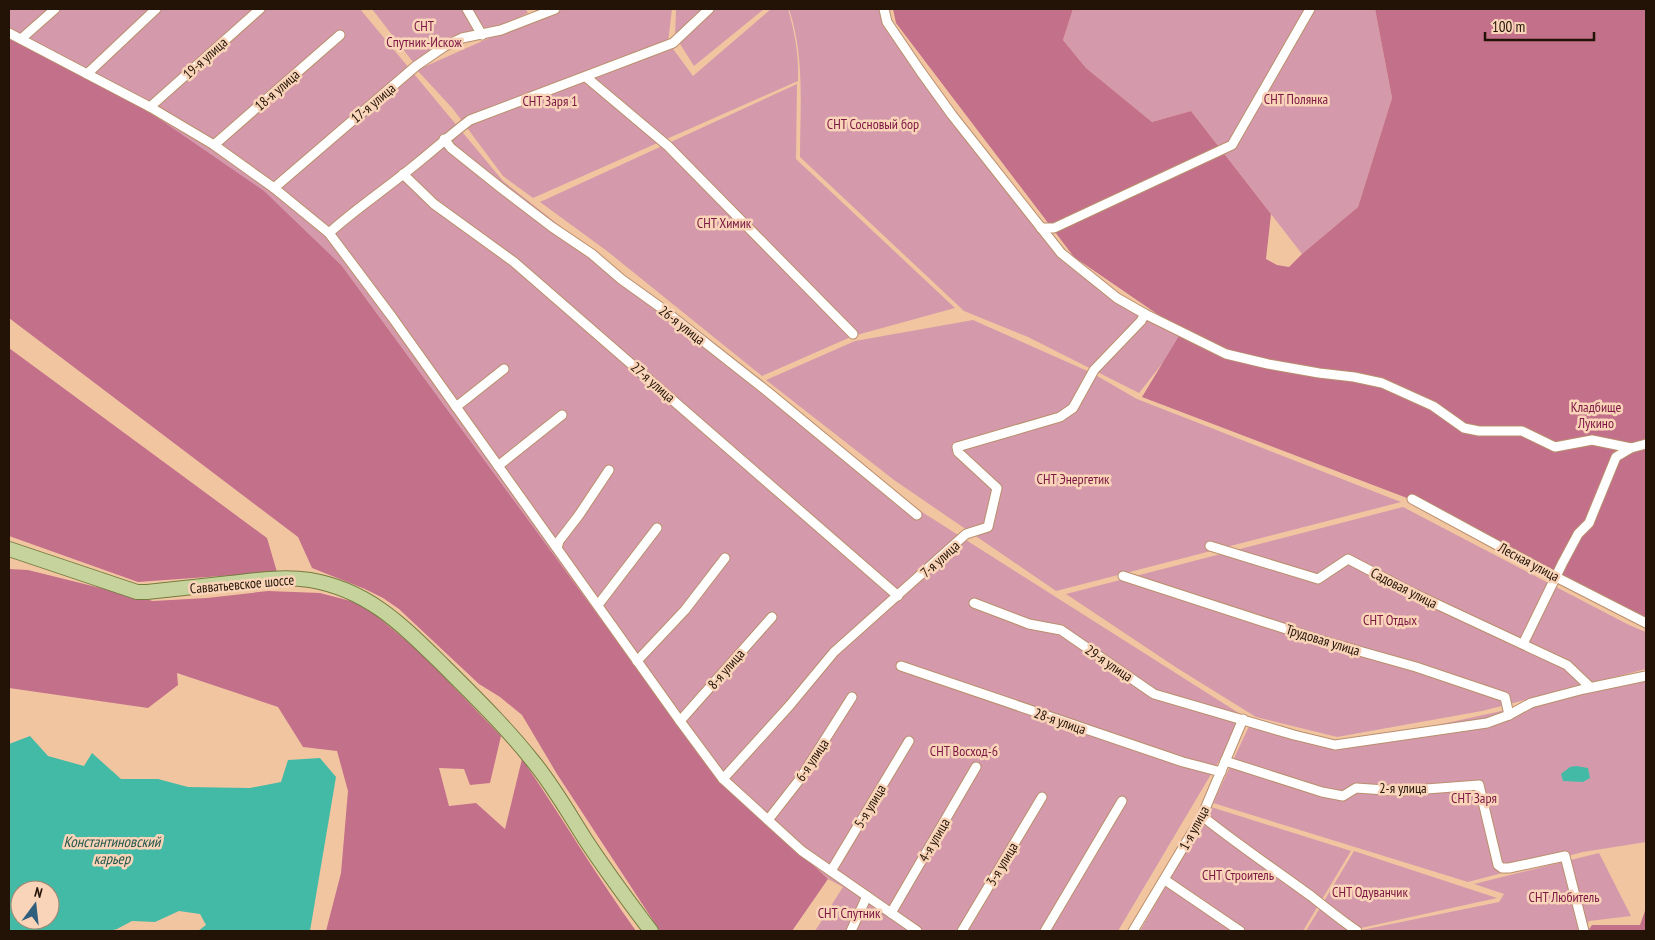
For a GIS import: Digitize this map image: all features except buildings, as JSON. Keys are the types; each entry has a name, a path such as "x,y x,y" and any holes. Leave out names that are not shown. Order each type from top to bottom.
{"main road":[{"name":"Савватьевское шоссе","path":"9,549 136,592 281,578 310,580 348,591 366,599 406,628 480,702 533,761 611,878 650,931"}],"street":[{"path":"21,39 55,9"},
{"path":"87,74 156,9"},
{"name":"19-я улица","path":"150,107 260,9"},
{"path":"468,9 482,35"},
{"name":"17-я улица","path":"274,188 416,66 446,46 462,38 501,30 555,9"},
{"path":"329,233 346,217 470,120 673,43 709,9"},
{"path":"884,9 887,22 952,115 1061,253 1117,298 1226,354 1268,364 1382,383 1433,406 1464,428 1479,431 1522,431 1555,447 1592,440 1631,448"},
{"path":"1041,228 1054,228 1232,145 1310,9"},
{"path":"9,33 150,107 214,145 274,188 329,233 392,317 723,779 802,851 917,931"},
{"name":"18-я улица","path":"214,145 340,35"},
{"path":"586,77 668,146 853,334"},
{"name":"26-я улица","path":"444,139 452,148 501,188 552,227 592,254 621,279 660,307 768,392 917,515"},
{"name":"27-я улица","path":"403,174 434,204 514,262 898,596"},
{"name":"7-я улица","path":"723,779 790,705 834,652 966,534 988,527 996,488 958,452 957,447 1060,417 1072,408 1094,370 1141,321 1145,314"},
{"path":"456,407 504,369"},
{"path":"498,466 562,414"},
{"path":"1523,644 1578,534 1589,523 1616,457 1631,448 1646,444"},
{"path":"557,548 559,541 609,470"},
{"name":"Лесная улица","path":"1412,499 1646,623"},
{"path":"598,605 657,528"},
{"name":"Садовая улица","path":"1210,546 1318,578 1348,559 1415,594 1567,665 1590,687"},
{"path":"637,661 685,610 726,558"},
{"name":"Трудовая улица","path":"1123,576 1320,640 1416,667 1505,697 1509,715"},
{"name":"29-я улица","path":"974,603 1029,624 1061,630 1154,694 1335,745 1487,723 1509,715 1531,703 1590,687 1646,676"},
{"name":"8-я улица","path":"680,721 772,617"},
{"name":"28-я улица","path":"901,666 1183,762 1221,772"},
{"name":"6-я улица","path":"768,820 800,778 852,697"},
{"name":"1-я улица","path":"1133,931 1202,816 1245,720"},
{"name":"5-я улица","path":"831,871 909,741"},
{"name":"2-я улица","path":"1225,761 1322,792 1343,796 1356,788 1400,791 1479,785 1498,865 1502,868 1509,868 1565,856 1584,931"},
{"name":"4-я улица","path":"891,913 976,767"},
{"name":"3-я улица","path":"962,931 1042,797"},
{"path":"1045,931 1122,800"},
{"path":"1202,816 1235,843 1357,931"},
{"path":"1164,880 1240,931"},
{"path":"851,931 867,896"}],"green space":[{"name":"СНТ Восход-6","path":"9,9 360,9 503,181 922,512 1245,717 1118,931 815,931 843,887 828,879 710,768 342,266 9,37"},
{"name":"СНТ Спутник-Искож","path":"372,9 526,9 528,13 416,66"},
{"name":"СНТ Заря 1","path":"561,9 672,9 668,42 693,76 771,9 788,9 796,45 798,81 533,198 503,176 453,109 417,70"},
{"path":"676,9 764,9 694,66 675,36"},
{"name":"СНТ Сосновый бор","path":"789,9 885,9 888,20 1060,258 1184,336 1139,393 1028,337 964,311 800,157 800,64"},
{"name":"Кладбище Лукино","path":"893,9 1073,9 1063,40 1086,68 1152,122 1191,111 1271,214 1266,259 1277,265 1289,267 1358,207 1392,98 1375,9 1646,9 1646,622 1578,591 1407,498 1142,397 1182,331 1074,257 896,23"},
{"name":"СНТ Полянка","path":"1073,9 1375,9 1392,98 1358,207 1302,254 1191,111 1152,122 1086,68 1063,40"},
{"path":"9,37 142,107 264,191 342,266 710,768 828,879 792,931 660,931 557,774 522,715 500,697 479,684 399,609 365,589 312,568 298,537 9,318"},
{"name":"СНТ Химик","path":"797,84 796,159 955,308 853,336 762,376 607,251 540,202"},
{"name":"СНТ Энергетик","path":"973,320 1092,373 1137,399 1401,502 1056,591 894,480 766,380 855,341"},
{"path":"9,348 267,538 277,572 138,582 9,536"},
{"name":"СНТ Отдых","path":"1403,507 1629,625 1646,632 1646,669 1482,711 1337,737 1256,717 1177,668 1066,594"},
{"path":"9,569 28,570 153,601 207,598 268,591 320,593 362,604 419,651 501,736 490,783 470,785 464,769 439,768 449,806 476,803 505,829 522,759 636,931 326,931 341,873 348,791 337,751 303,747 278,707 177,673 178,685 148,708 9,688"},
{"name":"СНТ Заря","path":"1646,679 1646,842 1583,852 1468,882 1213,803 1251,722 1347,745"},
{"name":"СНТ Строитель","path":"1211,807 1351,851 1303,931 1140,931"},
{"name":"СНТ Одуванчик","path":"1354,851 1497,898 1351,931 1306,931"},
{"name":"СНТ Любитель","path":"1599,853 1631,916 1589,921 1583,931 1357,931 1499,902 1504,894 1474,884"},
{"path":"1646,908 1646,931 1588,931 1592,925 1640,925"}],"water":[{"name":"Константиновский карьер","path":"30,736 48,756 84,766 92,753 121,779 158,779 188,787 250,788 281,782 288,760 320,758 336,777 310,931 198,931 206,925 200,914 179,911 155,922 132,921 109,931 9,931 9,744"},
{"path":"1570,767 1588,768 1590,778 1583,782 1563,781 1561,774"}],"park label":[{"name":"СНТ Спутник","path":"849,913"}]}
